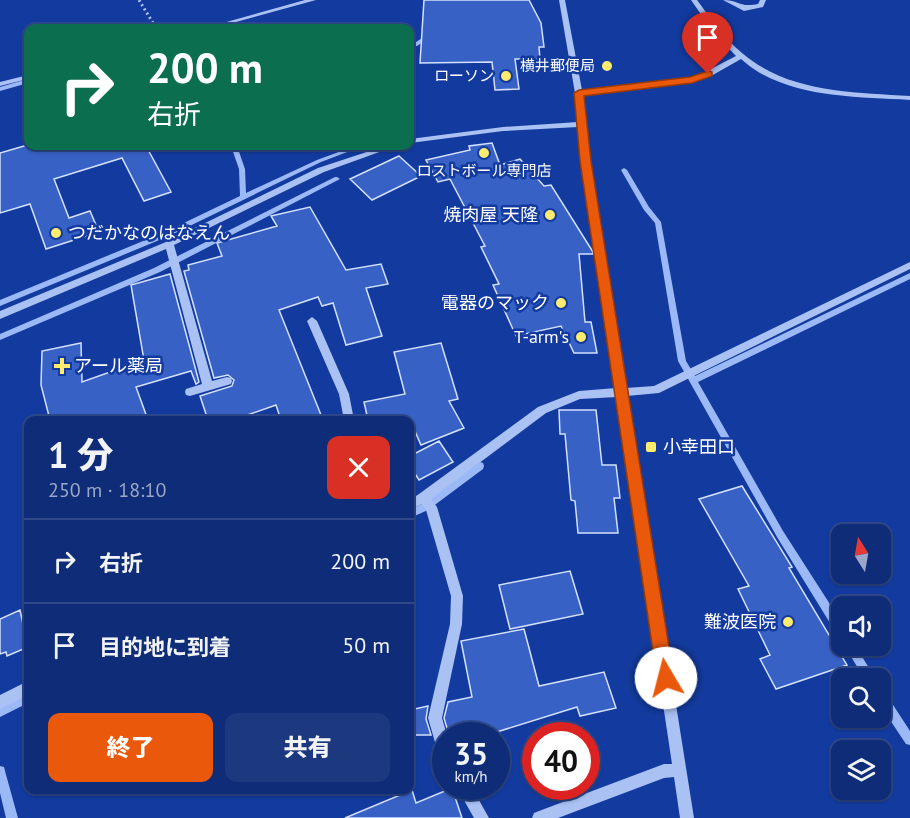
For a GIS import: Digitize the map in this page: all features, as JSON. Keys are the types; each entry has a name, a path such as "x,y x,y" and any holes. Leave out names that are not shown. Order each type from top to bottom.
{"street":[{"path":"223,24 314,0"},
{"path":"562,0 579,93 581,124 687,818"},
{"path":"694,0 706,20 740,57 751,66 794,87 817,91 910,98"},
{"path":"726,0 744,9 761,6 763,0"},
{"path":"579,93 692,80 740,57"},
{"path":"0,84 24,78"},
{"path":"414,140 503,129 581,124"},
{"path":"0,315 169,244 321,170 380,150"},
{"path":"169,244 208,386"},
{"path":"414,503 427,503 542,410 579,395 655,390 910,265"},
{"path":"312,321 344,394 348,416"},
{"path":"190,392 227,381"},
{"path":"427,503 457,597 456,624 435,718 436,722"},
{"path":"0,702 24,690"},
{"path":"539,818 664,771 679,770"},
{"path":"471,800 482,818"}],"path":[{"path":"139,0 154,24"}],"building":[{"path":"424,0 529,0 541,23 544,47 539,47 540,59 515,59 519,89 495,90 492,62 420,63"},
{"path":"492,143 500,165 520,159 544,186 551,185 593,252 593,254 579,254 585,322 591,322 597,353 574,353 561,326 516,336 493,285 499,284 481,247 485,246 450,179 438,182 426,160 470,150 469,146"},
{"path":"24,146 24,150 148,150 171,192 144,201 122,158 54,179 69,218 90,211 99,232 46,249 30,204 0,213 0,153"},
{"path":"399,156 421,176 372,200 350,179"},
{"path":"310,207 346,270 381,264 388,284 366,288 382,336 346,345 333,303 322,306 318,297 279,310 321,416 280,416 276,405 244,416 207,416 200,396 232,386 234,380 228,375 214,378 184,271 189,270 188,265 222,256 217,243 277,226 271,216"},
{"path":"170,274 199,382 196,384 191,371 136,387 147,416 49,416 41,385 42,351 81,343 82,382 144,360 131,285"},
{"path":"441,343 458,399 449,401 464,428 421,445 414,429 414,416 367,416 364,402 405,394 394,352"},
{"path":"559,410 596,410 602,465 616,465 620,498 614,498 618,533 578,533 575,501 571,500 565,434 560,434"},
{"path":"439,441 453,462 419,480 414,472 414,454"},
{"path":"742,486 792,567 789,568 831,638 831,656 842,656 847,665 831,668 831,670 776,689 760,659 770,655 738,589 749,586 699,499"},
{"path":"570,571 583,614 510,629 499,585"},
{"path":"20,610 24,628 24,649 7,656 6,652 0,654 0,619"},
{"path":"524,629 539,686 604,672 616,708 580,716 577,707 522,722 522,724 510,728 510,722 445,722 448,702 472,697 461,641"},
{"path":"428,706 426,719 431,735 414,735 414,709"},
{"path":"402,794 413,794 416,803 432,796 432,800 456,800 462,818 345,818"}],"waterway":[{"path":"415,45 430,35"},
{"path":"0,89 24,82"},
{"path":"235,150 242,169 243,197"},
{"path":"0,303 167,234 319,161 349,150"},
{"path":"624,170 646,208 658,222 682,361 780,534 831,615"},
{"path":"0,337 157,270 337,179"},
{"path":"694,380 910,276"},
{"path":"414,512 425,507 480,466"},
{"path":"856,656 864,668"},
{"path":"0,712 24,700"},
{"path":"891,712 910,740"},
{"path":"0,771 12,818"}],"place":[{"name":"横井郵便局","path":"607,66"},
{"name":"ローソン","path":"506,76"},
{"name":"ロストボール専門店","path":"484,153"},
{"name":"焼肉屋 天隆","path":"550,215"},
{"name":"つだかなのはなえん","path":"56,233"},
{"name":"電器のマック","path":"561,303"},
{"name":"T-arm's","path":"581,337"},
{"name":"アール薬局","path":"62,366"},
{"name":"小幸田口","path":"651,447"},
{"name":"難波医院","path":"788,622"}],"route":[{"path":"666,678 586,161 579,93 627,86 673,83 692,80 708,74"}]}
